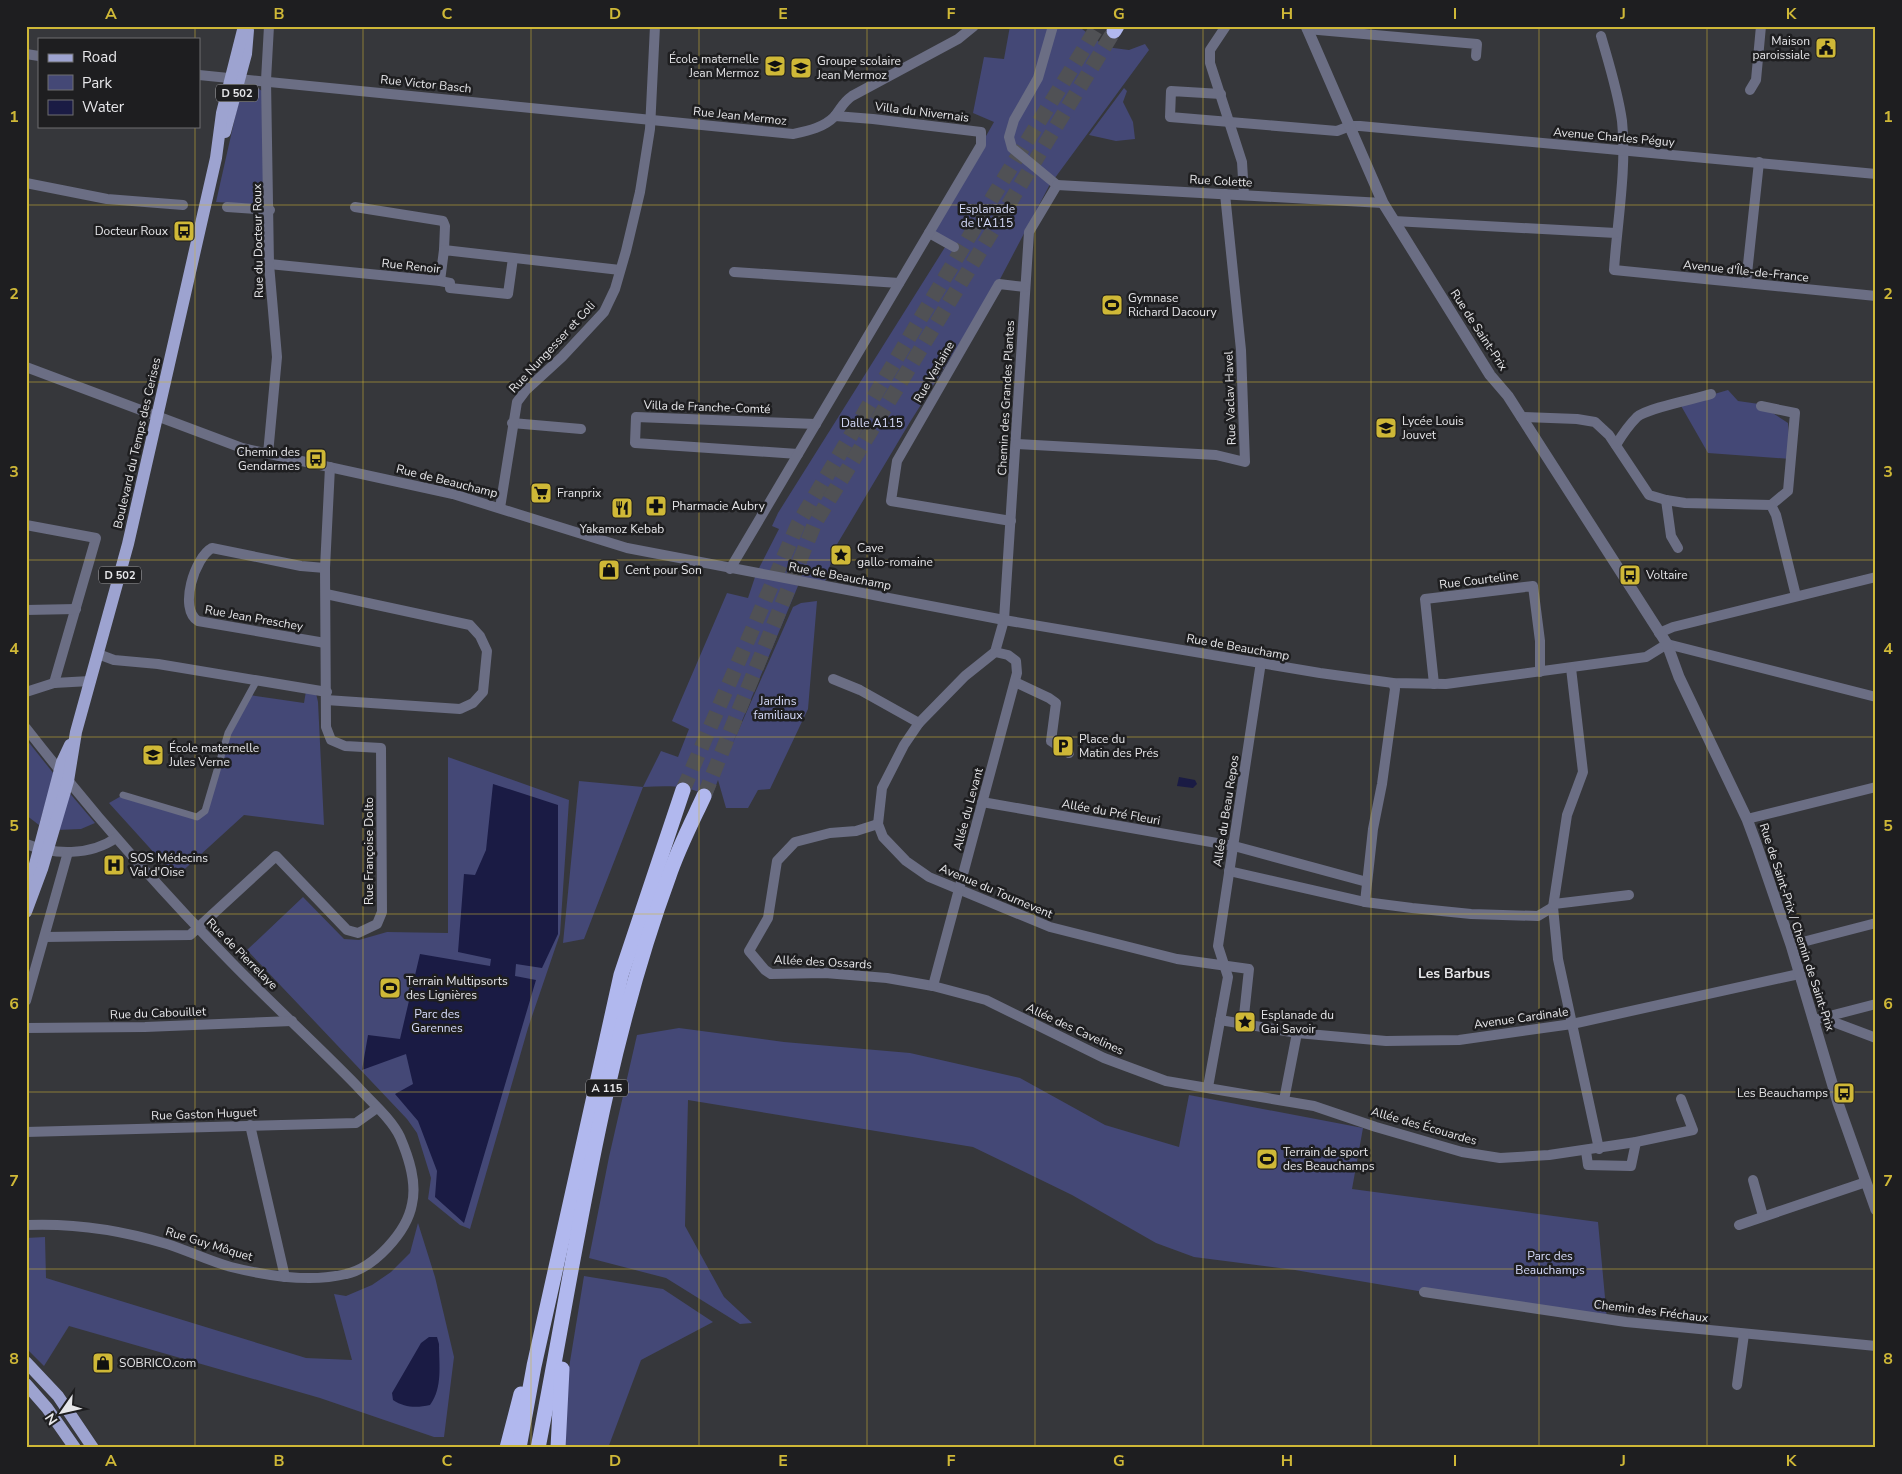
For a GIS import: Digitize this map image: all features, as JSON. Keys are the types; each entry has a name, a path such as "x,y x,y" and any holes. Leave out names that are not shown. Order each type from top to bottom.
{"highway":[{"name":"A 115","path":"519,1448 534,1366 621,975 683,790"},
{"name":"A 115","path":"538,1448 606,1090 633,992 669,875 704,796"},
{"path":"558,1448 564,1305"},
{"path":"507,1448 517,1402 534,1366"}],"main road":[{"name":"Boulevard du Temps des Cerises","path":"26,898 37,847 64,776 128,544 235,79 244,26"},
{"name":"Boulevard du Temps des Cerises","path":"235,79 246,54 248,26"},
{"name":"Boulevard du Temps des Cerises","path":"26,912 37,847"},
{"path":"26,1362 58,1396 93,1448"},
{"path":"26,1384 51,1412 75,1448"}],"street":[{"name":"Rue du Docteur Roux","path":"268,454 277,357 269,264 270,210 266,80 269,26"},
{"name":"Rue Nungesser et Coli","path":"500,508 512,422 520,397 604,312 620,270 640,192 651,119 655,26"},
{"name":"Rue Jean Mermoz","path":"651,119 793,134 822,126 834,116 841,104 852,96 958,39 974,26"},
{"path":"1053,26 1053,34 1038,78 1014,120 1009,137 1012,148 1057,185"},
{"path":"1226,26 1213,44 1209,54 1242,162 1244,195"},
{"path":"1750,90 1756,80 1761,26"},
{"path":"1307,28 1477,44 1476,56"},
{"name":"Rue de Saint-Prix","path":"1307,28 1383,203 1490,375 1521,417 1659,632"},
{"path":"1394,221 1616,234 1622,151 1622,122 1615,86 1601,36"},
{"name":"Rue Victor Basch","path":"200,75 266,80 651,119"},
{"name":"Avenue Charles Péguy","path":"1221,94 1171,90 1170,117 1337,131 1350,126 1876,174"},
{"name":"Villa du Nivernais","path":"834,116 981,132 981,146 929,233"},
{"path":"1746,283 1759,162"},
{"path":"26,183 107,199 183,204"},
{"name":"Rue Colette","path":"1057,185 1383,203"},
{"name":"Chemin des Grandes Plantes","path":"1004,620 1017,444 1029,232 1057,185"},
{"name":"Rue Vaclav Havel","path":"1017,444 1216,455 1245,462 1241,350 1225,194"},
{"path":"355,206 443,221 445,226 444,250 440,281"},
{"path":"227,207 270,210"},
{"path":"730,569 929,233 954,247"},
{"name":"Avenue d'Île-de-France","path":"1616,234 1614,270 1876,296"},
{"path":"444,250 620,270"},
{"name":"Rue Renoir","path":"269,264 450,282 450,288 508,294 513,258"},
{"path":"734,272 899,283"},
{"name":"Rue Verlaine","path":"1011,521 891,501 897,461 999,284 1025,288"},
{"name":"Rue de Beauchamp","path":"26,367 242,448 419,485 500,508 626,548 1004,620 1261,662 1320,674 1393,683 1446,684 1646,657 1666,644"},
{"path":"1616,445 1638,416 1648,410 1684,403 1711,394"},
{"path":"1521,417 1577,419 1595,422 1610,434 1649,495 1666,500 1771,505 1788,491 1795,413 1760,406"},
{"name":"Villa de Franche-Comté","path":"798,454 635,443 636,417 816,424"},
{"path":"512,422 581,429"},
{"path":"326,696 324,643 325,568 330,467"},
{"path":"1666,500 1671,536 1678,548"},
{"path":"1771,505 1776,515 1796,596"},
{"path":"26,525 96,538 54,684"},
{"name":"Rue Jean Preschey","path":"324,643 198,621 193,618 188,607 188,599 200,556 212,548 301,566 325,568"},
{"path":"1659,632 1876,577"},
{"name":"Rue Courteline","path":"1434,684 1425,599 1533,586 1540,641 1540,672"},
{"path":"98,654 114,660 158,664 257,680 326,696 460,709 473,703 483,692 487,650 480,636 470,625 326,594"},
{"path":"26,610 76,609"},
{"path":"878,824 882,788 904,745 919,723 965,676 995,652 1004,620"},
{"name":"Rue de Saint-Prix / Chemin de Saint-Prix","path":"1659,632 1747,819 1791,945 1799,974 1818,1019 1838,1102 1876,1210"},
{"path":"1666,644 1876,697"},
{"name":"Allée du Levant","path":"933,986 1017,673 1016,662 1008,655 995,652"},
{"name":"Allée du Beau Repos","path":"1220,1020 1228,977 1222,964 1218,946 1261,662"},
{"path":"1571,668 1583,772 1567,815 1554,905 1558,959 1599,1149"},
{"path":"833,679 860,690 919,723"},
{"path":"26,692 54,684 90,680"},
{"path":"123,795 197,817 205,811 228,733 257,680"},
{"path":"1015,682 1056,703 1051,741 1069,753"},
{"path":"1365,902 1366,882 1395,689 1393,683"},
{"name":"Rue Françoise Dolto","path":"198,928 276,856 347,930 358,933 377,924 382,912 381,748 345,746 331,740 326,727 326,696"},
{"name":"Rue de Pierrelaye","path":"26,728 116,838 198,928 377,1108 399,1135 411,1167 414,1186 412,1206"},
{"path":"1747,819 1876,787"},
{"name":"Allée du Pré Fleuri","path":"982,802 1234,846 1366,882"},
{"name":"Avenue du Tournevent","path":"878,824 884,837 906,861 929,876 1050,927 1177,959 1250,969 1243,1025"},
{"name":"Allée des Ossards","path":"878,824 856,831 830,832 795,842 777,861 768,918 750,952 764,970 771,974 825,973 888,978 933,986"},
{"path":"37,847 68,852 92,848 116,838"},
{"path":"26,1001 68,852"},
{"path":"1229,871 1365,902 1490,915 1538,916 1554,905 1629,895"},
{"path":"1791,945 1876,923"},
{"path":"45,937 190,935 198,928"},
{"name":"Avenue Cardinale","path":"1220,1020 1297,1033 1386,1041 1459,1040 1572,1024 1799,974"},
{"name":"Allée des Cavelines","path":"933,986 986,1000 1104,1058 1166,1081 1208,1087"},
{"path":"1818,1019 1876,1004"},
{"path":"1818,1019 1876,1038"},
{"path":"1208,1087 1220,1020"},
{"name":"Rue du Cabouillet","path":"26,1028 145,1027 292,1021"},
{"path":"1284,1100 1297,1033"},
{"name":"Allée des Écouardes","path":"1208,1087 1314,1106 1376,1127 1462,1152 1500,1158 1550,1155 1599,1149 1693,1130 1681,1099"},
{"name":"Rue Gaston Huguet","path":"26,1132 356,1123 377,1108"},
{"path":"250,1125 285,1276"},
{"path":"1586,1150 1588,1165 1631,1166 1636,1142"},
{"path":"1753,1180 1763,1216"},
{"path":"1739,1225 1866,1182"},
{"name":"Rue Guy Môquet","path":"26,1225 59,1224 110,1229 166,1244 230,1267 285,1276 316,1278 348,1274 362,1268 386,1250 394,1240 412,1206"},
{"name":"Chemin des Fréchaux","path":"1424,1292 1626,1322 1876,1346"},
{"path":"1738,1385 1744,1334"}],"green space":[{"name":"Esplanade de l'A115","path":"1010,26 1078,26 1106,47 1129,50 1145,44 1149,50 1049,186 998,283 910,422 836,546 824,585 800,581 732,745 793,607 801,603 817,601 808,709 770,789 758,790 748,808 726,808 718,780 711,799 687,788 670,786 643,787 661,751 678,757 689,729 672,721 727,593 748,598 756,574 779,529 772,526 778,513 947,244 930,234 994,122 973,113 984,57 1004,59"},
{"path":"249,85 253,85 262,91 265,205 216,202 241,91"},
{"path":"1124,88 1127,91 1123,102 1133,122 1135,139 1116,141 1089,135"},
{"path":"1728,390 1738,401 1759,404 1788,423 1791,459 1708,453 1680,404"},
{"path":"315,689 318,702 324,825 244,815 176,877 109,803 123,795 197,817 205,811 231,728 249,695 304,703 306,691"},
{"path":"26,739 54,774 39,825 26,815"},
{"name":"Parc des Garennes","path":"448,757 569,800 560,934 528,1028 470,1229 460,1225 428,1199 431,1178 417,1133 407,1119 247,950 303,897 344,939 359,940 387,932 448,933"},
{"path":"579,781 643,787 584,939 563,943"},
{"path":"67,790 95,823 81,829 56,830"},
{"name":"Parc des Beauchamps","path":"679,1028 784,1042 910,1053 1020,1078 1105,1125 1179,1147 1189,1095 1363,1128 1352,1189 1598,1222 1607,1319 1424,1292 1295,1270 1194,1257 1156,1243 1072,1195 973,1147 688,1100 685,1226 724,1297 752,1323 740,1324 666,1278 589,1258 609,1157 637,1035"},
{"path":"418,1223 435,1277 454,1357 444,1437 434,1437 320,1398 69,1326 44,1366 26,1348 26,1238 45,1237 46,1278 306,1358 352,1360 334,1294 346,1296 372,1285 391,1272 410,1253"},
{"path":"584,1276 663,1289 713,1322 641,1360 608,1448 564,1448 567,1380"}],"water":[{"path":"1179,777 1195,780 1197,784 1193,788 1177,786"},
{"path":"493,784 558,805 558,934 542,968 516,964 515,976 536,980 464,1223 435,1197 437,1171 418,1121 395,1094 413,1084 406,1054 362,1070 368,1035 400,1039 420,954 490,966 491,959 458,952 464,874 475,875 486,850"},
{"path":"429,1337 437,1337 439,1344 439,1384 434,1398 430,1405 420,1407 411,1407 398,1403 393,1400 392,1393 421,1343"}],"tunnel":[{"path":"683,790 798,524 1000,185 1098,26"},
{"path":"704,796 815,523 1114,31"}],"place":[{"name":"Maison paroissiale","path":"1826,48"},
{"name":"École maternelle Jean Mermoz","path":"775,66"},
{"name":"Groupe scolaire Jean Mermoz","path":"801,68"},
{"name":"Docteur Roux","path":"184,231"},
{"name":"Gymnase Richard Dacoury","path":"1112,305"},
{"name":"Lycée Louis Jouvet","path":"1386,428"},
{"name":"Chemin des Gendarmes","path":"316,459"},
{"name":"Franprix","path":"541,493"},
{"name":"Pharmacie Aubry","path":"656,506"},
{"name":"Yakamoz Kebab","path":"622,508"},
{"name":"Cave gallo-romaine","path":"841,555"},
{"name":"Cent pour Son","path":"609,570"},
{"name":"Voltaire","path":"1630,575"},
{"name":"Place du Matin des Prés","path":"1063,746"},
{"name":"École maternelle Jules Verne","path":"153,755"},
{"name":"SOS Médecins Val d'Oise","path":"114,865"},
{"name":"Terrain Multipsorts des Lignières","path":"390,988"},
{"name":"Esplanade du Gai Savoir","path":"1245,1022"},
{"name":"Les Beauchamps","path":"1844,1093"},
{"name":"Terrain de sport des Beauchamps","path":"1267,1159"},
{"name":"SOBRICO.com","path":"103,1363"}],"district":[{"name":"Les Barbus","path":"1454,973"}],"park label":[{"name":"Dalle A115","path":"872,423"},
{"name":"Jardins familiaux","path":"778,708"}]}
